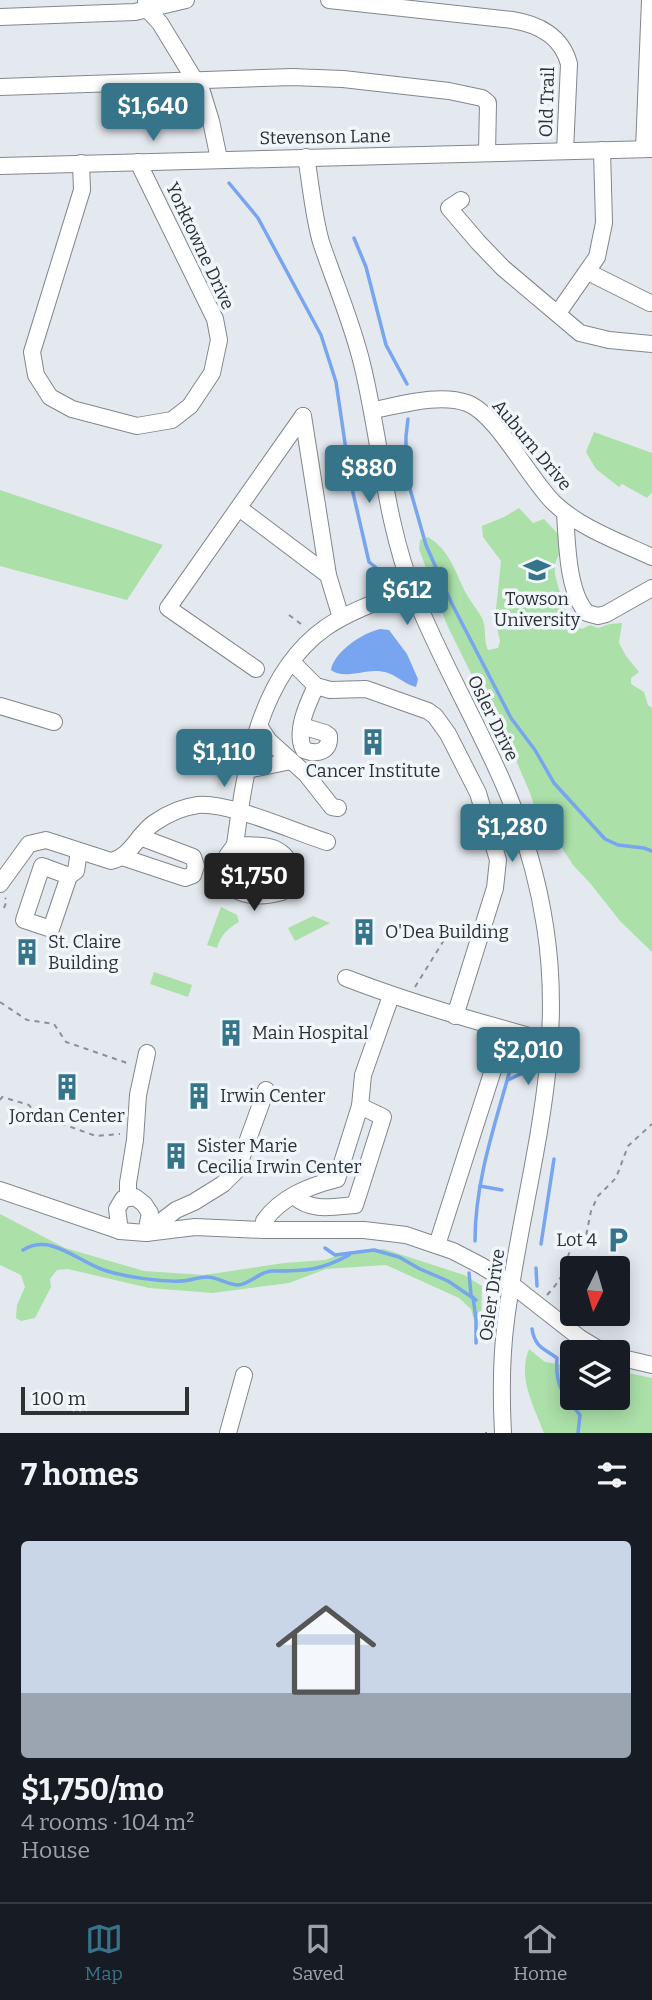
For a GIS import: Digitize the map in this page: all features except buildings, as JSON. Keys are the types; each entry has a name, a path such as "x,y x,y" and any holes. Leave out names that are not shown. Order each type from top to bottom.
{"street":[{"path":"0,17 135,12 147,4 186,0"},
{"name":"Old Trail","path":"329,0 512,20 547,32 558,41 569,64 565,151"},
{"path":"648,149 650,0"},
{"path":"147,4 196,79 211,121 219,159"},
{"path":"0,87 292,77 343,79 472,95 488,103 487,153"},
{"name":"Stevenson Lane","path":"0,166 648,149"},
{"path":"558,313 597,257 604,223 602,150"},
{"name":"Osler Drive","path":"306,157 316,222 355,337 373,410 389,511 412,589 438,649 497,769 525,840 536,879 548,947 551,1042 541,1124 511,1284 503,1355 503,1433"},
{"name":"Yorktowne Drive","path":"81,163 82,190 35,335 32,362 43,389 59,404 137,426 172,420 190,406 212,373 219,340 215,319 138,162"},
{"path":"461,200 449,208 478,243 503,268 580,333 609,340 652,344"},
{"path":"588,272 650,303"},
{"name":"Auburn Drive","path":"373,410 442,399 470,404 495,427 540,487 565,513 652,558"},
{"path":"256,669 168,608 303,416 328,575 341,618"},
{"path":"239,508 328,575"},
{"path":"565,513 572,578 579,602 587,613 598,616 606,614 652,588"},
{"path":"235,845 247,770 260,726 273,694 292,662 315,636 341,618 372,603 412,589"},
{"path":"292,662 316,686 330,690 366,689 428,711 444,727 483,806 498,860 498,872 455,1016"},
{"path":"302,726 316,686"},
{"path":"0,706 54,722"},
{"path":"260,726 269,741 306,774 332,807 338,807"},
{"path":"247,770 291,761"},
{"path":"122,858 154,824 176,810 199,805 225,807 327,842"},
{"path":"1,890 29,844 46,840 78,854 111,861 122,858 185,878 193,875 196,866 193,857 140,837"},
{"path":"70,875 70,860 78,854"},
{"path":"346,978 391,996 455,1016 551,1042"},
{"path":"264,1230 264,1221 280,1202 316,1185 337,1179 360,1106 363,1075 391,996"},
{"path":"120,1231 117,1209 128,1183 135,1140 138,1094 145,1060"},
{"path":"437,1245 493,1070"},
{"path":"146,1233 176,1210 223,1184 237,1170 266,1090"},
{"path":"294,1196 304,1205 318,1208 355,1205 383,1117 360,1106"},
{"path":"0,1190 120,1231 146,1233 195,1227 385,1231 437,1245 480,1265 511,1284 583,1340"},
{"path":"120,1198 135,1197 145,1203 150,1213 146,1233"},
{"path":"630,1360 652,1365"},
{"path":"228,1433 244,1375"}],"path":[{"path":"289,615 308,629"},
{"path":"1,890 7,900 4,908"},
{"path":"411,994 452,927"},
{"path":"0,1002 27,1020 54,1024 65,1042 145,1060"},
{"path":"0,1100 2,1097 30,1105 37,1115 96,1136 124,1133"},
{"path":"568,1256 574,1244 586,1236 591,1211 598,1196 616,1178 628,1146 652,1124"},
{"path":"256,1160 265,1161"},
{"path":"546,1296 560,1278"}],"green space":[{"path":"594,432 652,453 652,492 647,498 622,484 619,487 596,469 586,452"},
{"path":"0,490 163,545 127,600 0,566"},
{"path":"519,508 533,523 544,519 558,534 561,552 556,562 555,574 572,624 582,629 590,625 598,628 622,623 619,643 639,672 631,678 631,684 644,692 648,705 652,708 652,952 620,921 562,848 554,846 543,832 512,751 447,625 419,549 420,540 428,537 442,549 482,618 488,650 498,648 500,641 495,619 501,561 483,537 482,526"},
{"path":"253,855 270,858 277,863 284,870 282,881 260,887 239,882 230,870 232,866"},
{"path":"221,907 237,915 239,922 225,933 217,948 207,945"},
{"path":"313,916 330,923 295,941 288,928"},
{"path":"154,972 192,985 188,997 150,984"},
{"path":"0,1214 65,1248 144,1271 204,1275 325,1260 347,1252 384,1249 464,1275 482,1286 481,1319 474,1320 471,1309 459,1298 386,1265 326,1269 289,1283 213,1293 149,1288 68,1269 57,1270 50,1279 51,1287 35,1318 21,1321 16,1318 17,1305 25,1287 21,1275 0,1265"},
{"path":"529,1349 545,1362 560,1364 560,1410 630,1410 630,1373 652,1378 652,1433 544,1433 526,1381"}],"water":[{"path":"380,629 389,630 407,654 418,679 416,687 382,671 341,674 331,670 337,657 350,644"}],"waterway":[{"path":"229,183 258,218 321,335 336,382 351,484 369,562 379,570"},
{"path":"354,238 366,267 386,345 407,384"},
{"path":"408,419 406,475 426,545 451,602 511,718 535,750 554,783 605,839 618,845 652,851"},
{"path":"475,1241 483,1170 514,1055"},
{"path":"508,1080 525,1072"},
{"path":"541,1244 554,1159"},
{"path":"480,1186 502,1190"},
{"path":"23,1250 34,1245 55,1247 97,1267 134,1277 173,1281 207,1277 238,1285 268,1272 312,1269 349,1255"},
{"path":"325,1248 335,1255 374,1250 399,1257 448,1281 476,1300"},
{"path":"536,1268 537,1286"},
{"path":"469,1273 471,1295"},
{"path":"473,1297 476,1343"},
{"path":"532,1329 538,1343 557,1358 557,1376 561,1390 580,1415 578,1433"}],"place":[{"name":"Towson University","path":"537,570"},
{"name":"Cancer Institute","path":"373,742"},
{"name":"O'Dea Building","path":"364,932"},
{"name":"St. Claire Building","path":"27,952"},
{"name":"Main Hospital","path":"231,1033"},
{"name":"Jordan Center","path":"67,1087"},
{"name":"Irwin Center","path":"199,1096"},
{"name":"Sister Marie Cecilia Irwin Center","path":"176,1156"},
{"name":"Lot 4","path":"618,1240"}]}
